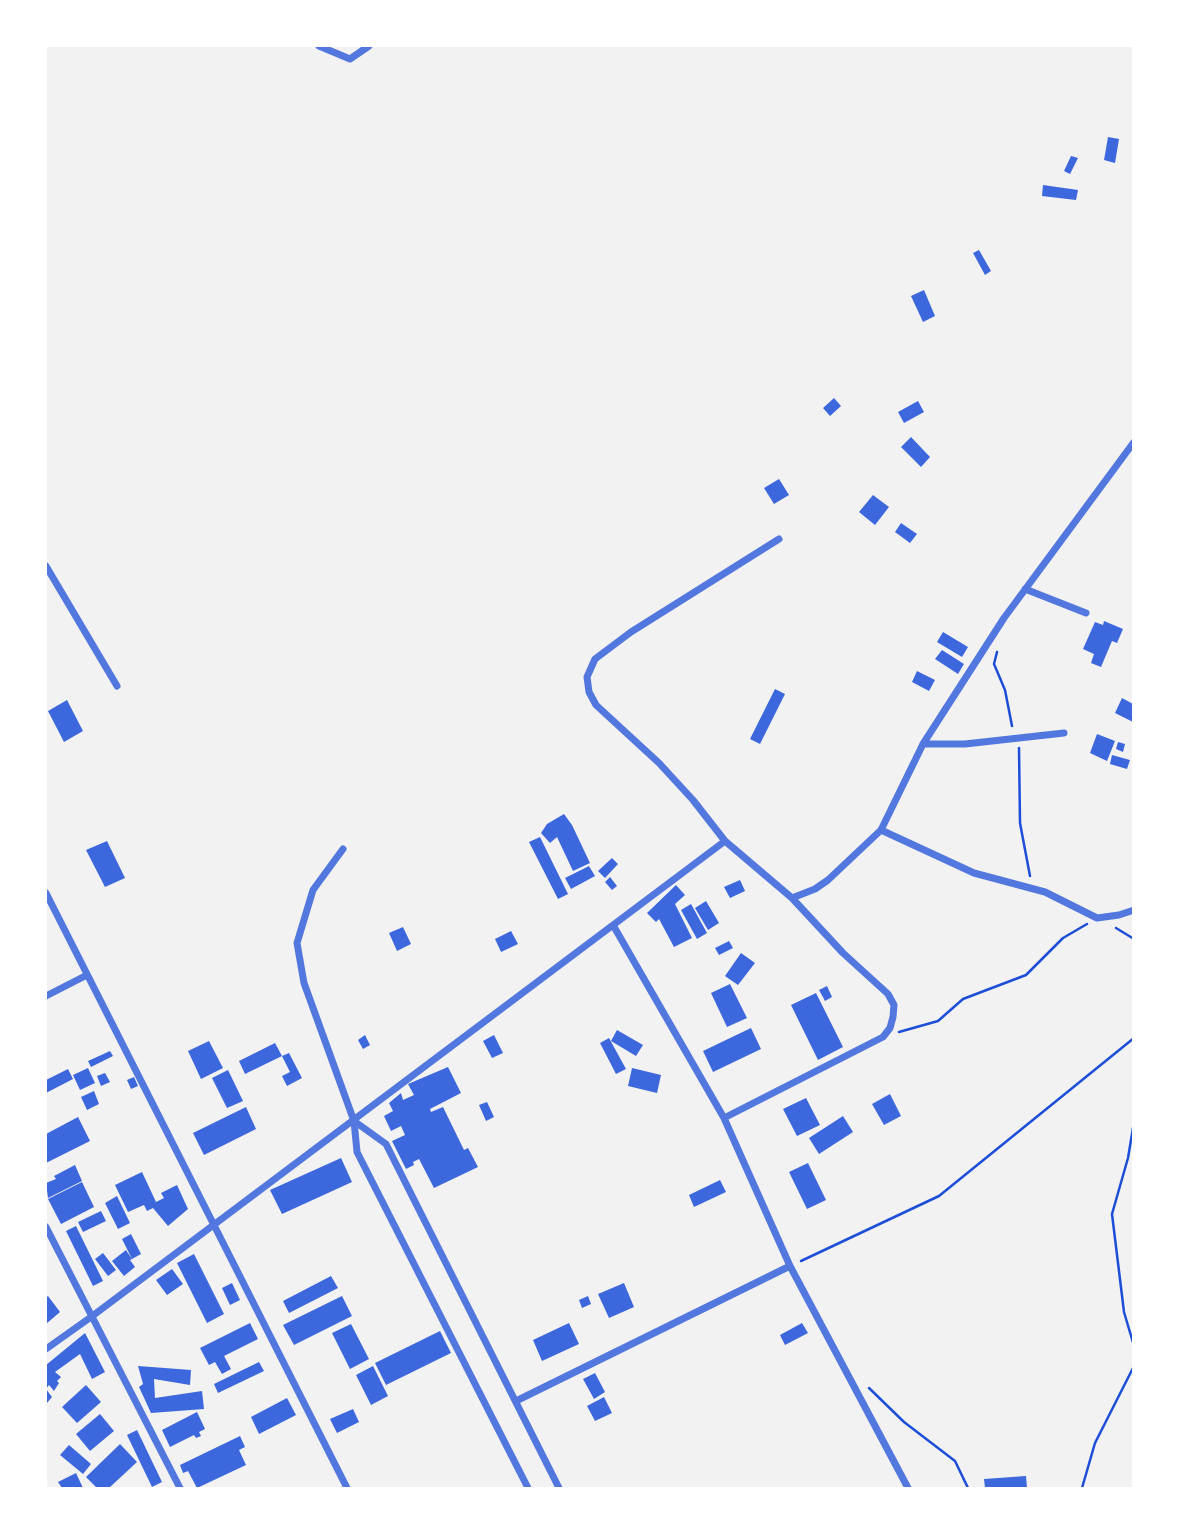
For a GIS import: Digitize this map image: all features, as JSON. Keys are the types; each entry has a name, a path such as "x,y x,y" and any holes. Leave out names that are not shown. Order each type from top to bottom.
{"street":[{"path":"319,46 350,59 369,46"},
{"path":"792,898 828,880 881,830 923,744 1025,589 1133,442"},
{"path":"724,1118 883,1037 890,1028 894,1006 888,994 843,953 792,898 725,841 694,800 659,763 596,705 589,692 587,677 596,659 631,632 779,539"},
{"path":"46,566 117,686"},
{"path":"1025,589 1086,613"},
{"path":"923,744 976,743 1065,733"},
{"path":"881,830 974,873 1045,892 1097,918 1133,910"},
{"path":"46,1349 725,841"},
{"path":"343,849 313,890 297,943 304,983 354,1121 357,1152 528,1489"},
{"path":"46,893 348,1489"},
{"path":"613,925 724,1118 790,1266 908,1489"},
{"path":"46,996 87,975"},
{"path":"354,1121 386,1144 559,1489"},
{"path":"46,1227 180,1489"},
{"path":"516,1401 790,1266"}],"path":[{"path":"883,1037 938,1021 964,999 1026,975 1063,938 1097,918"},
{"path":"790,1266 939,1196 1133,1038"},
{"path":"1133,1122 1128,1158 1112,1214 1124,1312 1133,1346"},
{"path":"1082,1489 1095,1443 1133,1366"},
{"path":"868,1387 904,1422 955,1461 968,1489"}],"building":[{"path":"1108,137 1119,139 1115,163 1104,160"},
{"path":"1071,156 1078,158 1070,174 1064,171"},
{"path":"1043,185 1078,190 1076,200 1042,196"},
{"path":"979,250 991,271 985,275 973,253"},
{"path":"924,290 935,316 923,322 911,296"},
{"path":"834,398 841,406 830,416 823,408"},
{"path":"918,401 924,412 904,423 898,412"},
{"path":"911,437 930,457 921,467 901,447"},
{"path":"779,479 789,495 774,504 764,488"},
{"path":"873,495 889,507 875,525 859,512"},
{"path":"901,523 917,534 910,543 895,532"},
{"path":"1104,621 1123,629 1117,643 1112,641 1101,667 1091,663 1094,654 1083,649 1095,622 1103,625"},
{"path":"943,632 968,647 962,657 937,642"},
{"path":"942,650 964,664 958,674 935,659"},
{"path":"917,671 935,680 929,691 912,682"},
{"path":"775,689 785,694 760,744 750,739"},
{"path":"1122,698 1133,704 1133,722 1115,713"},
{"path":"67,700 83,731 64,742 48,711"},
{"path":"1097,734 1115,741 1107,761 1090,753"},
{"path":"1118,742 1125,744 1123,752 1116,749"},
{"path":"1112,755 1130,760 1127,769 1110,764"},
{"path":"564,814 590,863 573,871 557,837 550,843 541,833 547,824"},
{"path":"540,837 568,894 558,899 529,842"},
{"path":"107,841 125,878 105,887 86,850"},
{"path":"612,858 618,864 605,878 598,871"},
{"path":"589,866 595,876 571,889 565,878"},
{"path":"610,877 617,886 612,890 605,882"},
{"path":"740,880 745,891 730,898 724,887"},
{"path":"676,885 685,895 675,904 692,938 674,947 659,919 656,922 647,913"},
{"path":"706,901 719,923 708,930 695,908"},
{"path":"691,904 707,933 697,939 681,910"},
{"path":"403,927 411,944 397,951 389,933"},
{"path":"511,931 518,944 501,952 495,939"},
{"path":"729,941 733,948 719,955 715,948"},
{"path":"741,953 755,963 738,985 725,976"},
{"path":"730,984 747,1018 727,1027 711,993"},
{"path":"827,986 832,997 825,1001 819,990"},
{"path":"816,993 843,1047 818,1060 791,1005"},
{"path":"751,1028 761,1049 713,1072 703,1051"},
{"path":"617,1030 643,1045 636,1056 611,1041"},
{"path":"365,1035 370,1045 363,1049 358,1040"},
{"path":"494,1035 503,1053 492,1058 483,1041"},
{"path":"609,1038 626,1069 616,1074 600,1043"},
{"path":"209,1041 223,1068 201,1079 188,1051"},
{"path":"275,1043 282,1056 245,1074 239,1061"},
{"path":"110,1051 113,1056 91,1067 88,1061"},
{"path":"289,1053 302,1078 287,1086 282,1076 290,1072 282,1056"},
{"path":"448,1067 461,1093 430,1109 431,1112 443,1107 464,1150 468,1148 478,1167 434,1188 419,1159 406,1169 392,1141 405,1135 401,1126 391,1131 384,1116 393,1111 389,1103 401,1093 403,1100 414,1095 408,1084"},
{"path":"88,1068 95,1083 80,1090 73,1075"},
{"path":"632,1068 661,1075 657,1093 628,1086"},
{"path":"68,1069 73,1079 46,1093 46,1080"},
{"path":"228,1070 243,1101 227,1108 212,1078"},
{"path":"105,1073 110,1082 101,1086 97,1076"},
{"path":"134,1077 138,1086 131,1089 127,1080"},
{"path":"94,1091 99,1104 87,1110 81,1097"},
{"path":"890,1094 901,1116 884,1125 872,1104"},
{"path":"806,1098 820,1125 797,1136 783,1109"},
{"path":"487,1102 494,1117 486,1121 479,1105"},
{"path":"246,1107 256,1129 204,1155 193,1133"},
{"path":"843,1116 853,1132 819,1154 809,1138"},
{"path":"78,1117 90,1141 46,1163 46,1134"},
{"path":"341,1158 352,1182 282,1214 270,1190"},
{"path":"808,1163 826,1200 807,1209 789,1172"},
{"path":"75,1165 82,1181 48,1198 46,1183"},
{"path":"142,1172 156,1202 164,1198 161,1193 177,1185 188,1209 168,1226 153,1208 147,1211 144,1205 128,1212 115,1185"},
{"path":"720,1180 726,1192 694,1207 689,1195"},
{"path":"82,1182 94,1207 61,1224 48,1199"},
{"path":"117,1196 130,1223 118,1229 105,1203"},
{"path":"101,1211 106,1221 83,1232 78,1222"},
{"path":"76,1226 103,1281 93,1286 66,1231"},
{"path":"131,1234 141,1254 132,1259 122,1239"},
{"path":"126,1250 132,1259 130,1260 135,1267 124,1276 112,1261"},
{"path":"103,1253 116,1270 108,1276 95,1259"},
{"path":"194,1254 224,1314 207,1323 177,1263"},
{"path":"172,1269 183,1284 167,1295 156,1280"},
{"path":"331,1276 338,1288 289,1313 283,1301"},
{"path":"232,1283 240,1300 230,1305 222,1288"},
{"path":"624,1283 634,1307 609,1318 598,1294"},
{"path":"48,1296 60,1312 46,1324 46,1298"},
{"path":"342,1296 352,1316 294,1345 283,1325"},
{"path":"588,1296 591,1304 582,1308 579,1300"},
{"path":"250,1323 258,1339 224,1356 231,1369 222,1374 215,1362 209,1365 200,1348"},
{"path":"569,1323 579,1344 542,1361 533,1340"},
{"path":"802,1323 808,1333 785,1345 780,1335"},
{"path":"351,1324 369,1359 350,1369 332,1333"},
{"path":"440,1331 451,1353 386,1385 375,1363"},
{"path":"85,1333 105,1372 92,1379 80,1354 55,1372 61,1377 54,1391 49,1385 47,1388 46,1365"},
{"path":"259,1362 264,1371 218,1393 214,1384"},
{"path":"138,1366 191,1370 190,1385 154,1379 155,1398 202,1391 204,1409 151,1413 139,1387 143,1384"},
{"path":"373,1366 388,1396 371,1405 356,1375"},
{"path":"595,1373 605,1392 594,1399 583,1379"},
{"path":"86,1385 101,1402 77,1423 62,1407"},
{"path":"47,1390 52,1397 47,1403"},
{"path":"604,1397 612,1413 595,1421 587,1406"},
{"path":"287,1398 296,1415 259,1434 251,1417"},
{"path":"353,1409 359,1422 337,1433 330,1419"},
{"path":"197,1412 205,1429 199,1432 201,1436 196,1438 194,1435 170,1447 162,1430"},
{"path":"100,1414 114,1431 90,1451 76,1434"},
{"path":"137,1430 162,1482 152,1487 127,1435"},
{"path":"240,1436 245,1447 239,1450 246,1465 197,1488 188,1471 183,1473 180,1465"},
{"path":"120,1444 137,1462 109,1488 97,1488 86,1477"},
{"path":"69,1445 91,1464 83,1474 60,1455"},
{"path":"76,1473 83,1488 62,1488 58,1482"},
{"path":"1026,1476 1027,1488 985,1488 984,1479"}]}
